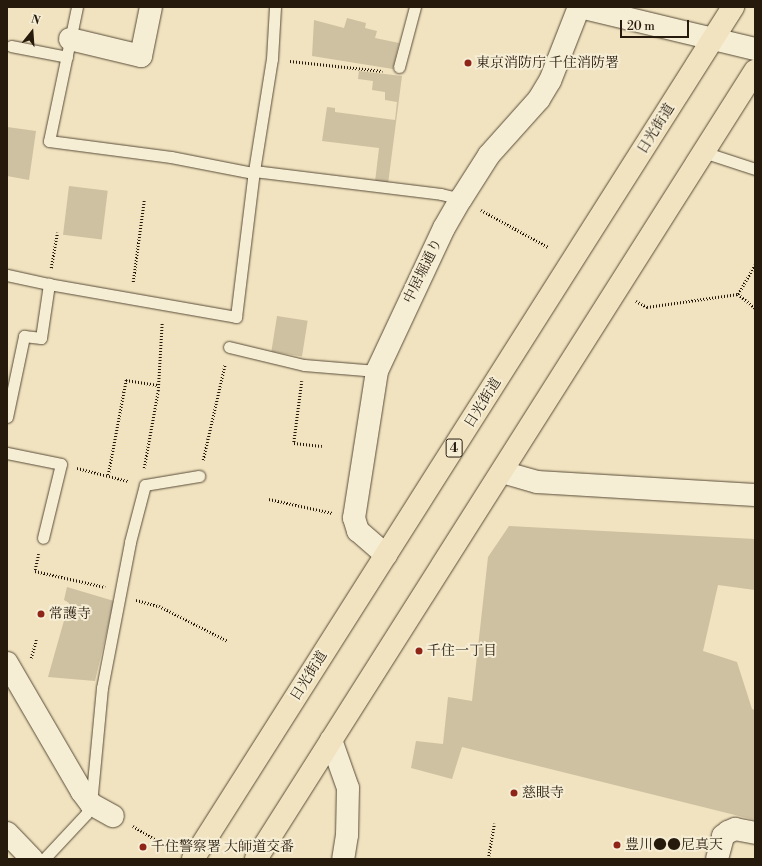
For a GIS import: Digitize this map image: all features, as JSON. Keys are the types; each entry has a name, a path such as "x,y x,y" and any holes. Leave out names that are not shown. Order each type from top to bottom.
{"highway":[{"name":"日光街道","path":"185,856 386,555 733,7"},
{"path":"256,859 755,71"}],"street":[{"path":"68,48 141,56 151,7"},
{"path":"579,7 755,49"},
{"name":"中居堀通り","path":"354,518 377,371 444,228 489,155 539,99 550,81 579,7"},
{"path":"502,472 537,482 755,494"},
{"path":"354,518 358,531 386,555"},
{"path":"7,664 91,804 113,816"},
{"path":"331,740 342,764 348,788 348,835 343,859"},
{"path":"717,859 723,836 728,832 735,829 755,833"},
{"path":"8,838 32,859"}],"lane":[{"path":"78,7 49,140 171,157 254,172 441,194 461,199"},
{"path":"7,275 236,318 254,172 272,59 275,7"},
{"path":"399,67 415,7"},
{"path":"11,46 68,48"},
{"path":"703,152 755,169"},
{"path":"7,417 24,336 40,338 49,284"},
{"path":"229,347 304,365 377,371"},
{"path":"7,452 61,464 43,538"},
{"path":"44,859 86,814 91,804 102,688 143,484 199,476"}],"path":[{"path":"272,59 393,72 399,67"},
{"path":"461,199 548,247"},
{"path":"130,299 144,201"},
{"path":"49,284 57,233"},
{"path":"738,294 755,265"},
{"path":"616,292 647,307 738,294 755,308"},
{"path":"61,464 143,484 158,385 163,305"},
{"path":"199,476 229,347"},
{"path":"304,365 294,443 322,446"},
{"path":"108,475 126,380 158,385"},
{"path":"269,499 354,518"},
{"path":"43,538 35,571 120,593 159,606 228,641"},
{"path":"113,816 185,856"},
{"path":"488,859 494,824"}],"shaded area":[{"path":"347,18 366,23 365,28 377,31 375,38 399,43 393,69 312,56 314,20 344,28"},
{"path":"359,71 402,76 388,184 375,182 379,148 322,141 327,107 335,108 335,112 395,120 397,102 385,100 385,92 372,90 373,81 358,79"},
{"path":"7,127 36,131 29,180 7,176"},
{"path":"69,186 108,191 102,239 63,235"},
{"path":"277,316 308,321 302,356 271,352"},
{"path":"509,526 755,539 755,590 718,585 703,651 737,662 752,709 755,710 755,820 462,747 452,779 411,768 416,741 443,744 448,697 472,701 488,557"},
{"path":"67,587 114,601 95,681 48,677 69,603 64,600"}],"place":[{"name":"東京消防庁 千住消防署","path":"468,63"},
{"name":"常護寺","path":"41,614"},
{"name":"千住一丁目","path":"419,651"},
{"name":"慈眼寺","path":"514,793"},
{"name":"豊川●●尼真天","path":"617,845"},
{"name":"千住警察署 大師道交番","path":"143,847"}]}
